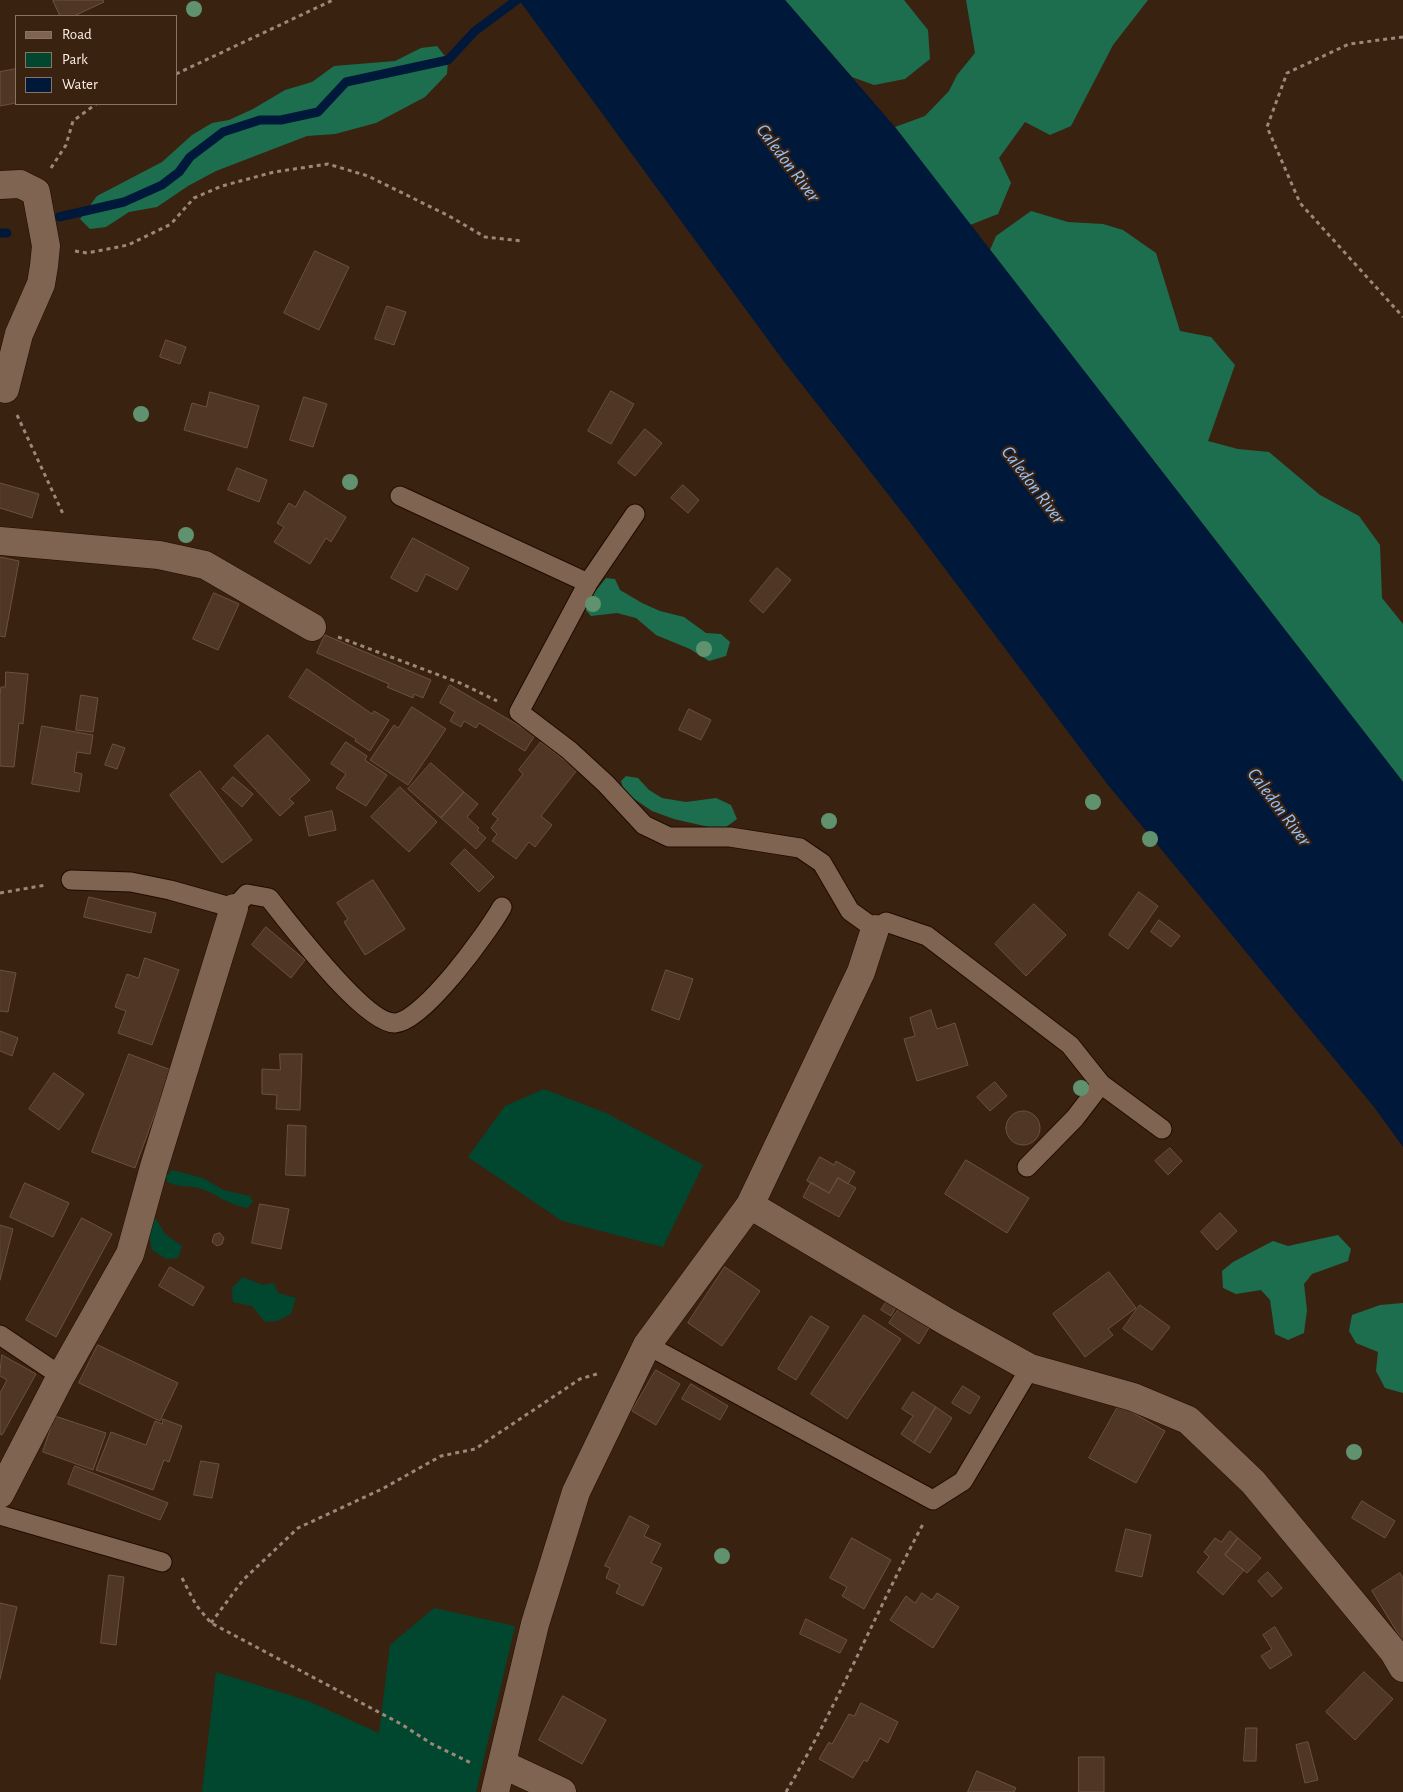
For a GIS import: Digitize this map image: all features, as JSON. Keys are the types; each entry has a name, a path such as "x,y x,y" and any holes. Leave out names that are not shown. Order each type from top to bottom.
{"street":[{"path":"0,184 20,184 36,192 46,246 40,284 19,334 5,389"},
{"path":"0,541 159,555 205,565 312,627"},
{"path":"0,1494 61,1376 130,1254 154,1167 234,908"},
{"path":"562,1792 499,1777 535,1624 576,1492 647,1345 750,1205 861,972 876,929"},
{"path":"750,1205 947,1322 1030,1368 1134,1397 1188,1420 1253,1482 1387,1644 1403,1668"}],"lane":[{"path":"400,496 588,583"},
{"path":"635,514 588,583 519,712 569,750 606,784 644,825 669,837 730,837 800,848 822,863 850,911 876,929 886,922 927,936 1070,1045 1101,1084 1162,1129"},
{"path":"71,880 131,882 170,890 234,908 247,894 269,898 329,972 372,1012 393,1023 405,1022 453,975 492,924 502,907"},
{"path":"1027,1166 1075,1118 1101,1084"},
{"path":"0,1335 61,1376"},
{"path":"647,1345 933,1500 963,1481 1030,1368"},
{"path":"0,1515 162,1562"}],"path":[{"path":"178,73 334,0"},
{"path":"1403,37 1349,44 1288,73 1267,127 1300,203 1403,317"},
{"path":"36,192 66,145 73,121 95,105"},
{"path":"46,246 87,253 128,245 171,224 194,198 222,186 274,172 328,164 368,176 449,216 485,237 523,241"},
{"path":"5,389 59,508 74,532 73,548"},
{"path":"312,627 460,682 519,712"},
{"path":"0,893 71,880"},
{"path":"211,1623 243,1580 298,1528 382,1489 441,1456 475,1449 580,1379 599,1373 632,1375"},
{"path":"786,1792 805,1760 888,1589 929,1513 933,1500"},
{"path":"162,1562 183,1579 196,1605 211,1623 401,1724 432,1744 499,1777"}],"green space":[{"path":"785,0 904,0 928,30 930,59 905,79 874,85 852,77"},
{"path":"966,0 1148,0 1113,45 1071,126 1050,135 1025,122 999,158 1011,183 998,214 970,225 895,127 925,116 949,91 957,75 975,53"},
{"path":"437,46 448,60 447,74 425,97 376,123 335,134 307,136 216,171 188,186 157,207 129,212 106,227 90,229 80,219 97,196 162,162 192,135 212,123 229,120 253,109 285,90 312,82 334,66 395,61 421,48"},
{"path":"1031,211 1068,222 1103,224 1123,230 1156,253 1180,331 1211,337 1235,365 1208,441 1238,449 1269,452 1320,495 1359,516 1380,545 1382,598 1403,624 1403,782 990,250 996,236"},
{"path":"606,578 615,579 620,590 642,603 660,611 684,617 706,633 721,634 730,642 726,656 709,661 690,649 656,635 636,618 617,613 591,616 583,607"},
{"path":"626,776 638,778 649,790 662,798 686,802 716,798 731,805 737,819 722,830 674,819 652,811 624,792 621,781"},
{"path":"544,1089 606,1113 703,1165 663,1247 562,1221 468,1157 505,1106"},
{"path":"172,1170 203,1178 223,1190 250,1196 253,1202 247,1208 235,1205 202,1189 171,1184 167,1182 166,1176"},
{"path":"156,1219 165,1234 182,1246 178,1258 166,1259 152,1250 148,1228 151,1220"},
{"path":"1338,1235 1351,1249 1348,1261 1312,1274 1304,1284 1307,1310 1304,1333 1288,1340 1275,1334 1270,1300 1261,1290 1236,1294 1223,1288 1222,1271 1233,1262 1273,1241 1288,1246"},
{"path":"243,1277 263,1285 274,1283 278,1293 296,1298 291,1314 277,1321 265,1322 252,1306 233,1302 232,1288"},
{"path":"1403,1303 1403,1393 1385,1388 1376,1371 1378,1352 1356,1343 1349,1331 1352,1315 1380,1305"},
{"path":"434,1608 515,1626 476,1792 202,1792 216,1672 308,1701 379,1733 390,1645"}],"water":[{"name":"Caledon River","path":"519,0 785,0 895,127 1400,778 1403,782 1403,1147 1374,1107 1108,785 909,521 785,363"}],"building":[{"path":"103,0 104,2 76,15 60,15 53,1"},
{"path":"15,69 15,103 0,106 0,72"},
{"path":"315,251 349,267 319,330 284,313"},
{"path":"387,306 406,312 394,345 375,339"},
{"path":"166,340 186,347 180,364 160,357"},
{"path":"611,391 634,404 611,444 588,431"},
{"path":"210,392 259,406 247,448 184,430 192,403 206,407"},
{"path":"304,397 327,404 313,447 290,440"},
{"path":"645,429 662,443 635,476 618,463"},
{"path":"237,468 267,480 259,502 228,490"},
{"path":"0,483 39,494 32,518 0,508"},
{"path":"683,485 699,500 688,513 671,498"},
{"path":"305,491 346,517 331,542 326,538 310,564 274,542 284,527 277,523 289,503 295,507"},
{"path":"413,538 469,568 457,590 426,574 417,592 391,578"},
{"path":"0,557 19,561 5,637 0,636"},
{"path":"777,568 791,580 763,613 750,601"},
{"path":"214,593 239,604 218,650 193,639"},
{"path":"325,635 431,680 423,698 414,694 413,698 387,687 389,684 317,653"},
{"path":"307,669 372,714 374,711 389,720 370,751 355,741 356,739 289,697"},
{"path":"6,672 28,674 23,724 19,723 14,767 0,766 0,695 1,687 5,687"},
{"path":"450,685 535,735 525,751 479,723 476,728 464,721 461,727 450,721 455,712 440,703"},
{"path":"81,695 98,698 93,732 76,730"},
{"path":"412,707 446,729 408,785 370,760 394,725 398,728"},
{"path":"689,709 711,720 701,740 679,730"},
{"path":"42,726 93,735 90,754 77,752 74,772 82,774 79,792 32,784"},
{"path":"268,735 310,780 289,799 294,803 280,816 234,766"},
{"path":"346,742 367,756 365,760 387,775 366,806 336,788 346,774 331,764"},
{"path":"541,742 577,770 541,816 552,825 535,847 529,842 516,859 492,841 497,834 491,828 498,819 492,814 523,774 519,770"},
{"path":"113,744 125,748 117,769 105,765"},
{"path":"431,763 464,792 441,818 408,789"},
{"path":"200,771 252,840 222,863 170,795"},
{"path":"233,777 253,794 242,807 222,789"},
{"path":"400,787 437,822 409,852 371,817"},
{"path":"464,792 478,804 467,817 479,828 477,830 486,838 476,849 441,818"},
{"path":"332,811 336,830 309,836 305,817"},
{"path":"465,849 494,877 479,892 451,864"},
{"path":"373,880 405,929 365,955 344,922 348,919 337,903"},
{"path":"1139,892 1158,906 1128,949 1109,935"},
{"path":"89,897 156,913 151,933 84,917"},
{"path":"1034,904 1066,935 1026,976 995,944"},
{"path":"1159,920 1180,936 1171,947 1151,932"},
{"path":"266,927 305,960 291,978 252,945"},
{"path":"145,958 179,970 152,1045 118,1033 126,1011 115,1007 127,974 138,978"},
{"path":"0,970 16,973 8,1012 0,1011"},
{"path":"666,970 693,979 679,1020 652,1010"},
{"path":"931,1010 937,1029 955,1023 968,1065 917,1081 904,1039 915,1036 910,1018"},
{"path":"0,1031 18,1038 12,1056 0,1051"},
{"path":"129,1054 171,1070 135,1168 92,1152"},
{"path":"280,1054 302,1054 300,1110 276,1109 277,1095 262,1094 262,1069 280,1070"},
{"path":"54,1073 84,1094 59,1130 29,1109"},
{"path":"995,1082 1007,1096 990,1111 977,1097"},
{"path":"1023,1111 1030,1112 1035,1116 1039,1121 1039,1135 1035,1140 1030,1144 1023,1145 1016,1144 1011,1140 1007,1135 1006,1128 1007,1121 1011,1116 1016,1112"},
{"path":"288,1125 306,1126 305,1176 286,1175"},
{"path":"1170,1148 1182,1161 1168,1175 1155,1161"},
{"path":"820,1157 834,1165 836,1161 855,1172 848,1184 838,1178 829,1193 807,1181"},
{"path":"966,1160 1029,1198 1007,1233 945,1194"},
{"path":"838,1178 856,1188 839,1217 803,1197 811,1182 829,1193"},
{"path":"25,1183 69,1203 53,1237 10,1217"},
{"path":"260,1204 289,1209 281,1249 252,1243"},
{"path":"1220,1213 1237,1231 1217,1250 1201,1232"},
{"path":"82,1218 112,1234 56,1337 26,1320"},
{"path":"0,1225 13,1229 0,1280"},
{"path":"220,1233 224,1238 222,1244 217,1246 212,1242 214,1235"},
{"path":"170,1267 204,1287 193,1306 159,1286"},
{"path":"725,1267 760,1291 722,1346 688,1323"},
{"path":"1109,1272 1136,1308 1108,1329 1113,1335 1085,1357 1053,1314"},
{"path":"887,1301 896,1307 891,1316 881,1310"},
{"path":"1140,1305 1170,1327 1152,1350 1123,1329"},
{"path":"901,1306 930,1326 919,1344 889,1323"},
{"path":"864,1315 901,1339 847,1419 811,1394"},
{"path":"811,1316 829,1327 796,1380 778,1369"},
{"path":"98,1345 178,1383 160,1421 79,1383"},
{"path":"2,1355 36,1374 2,1435 0,1434 0,1393 7,1380 0,1376"},
{"path":"656,1370 680,1384 656,1425 632,1411"},
{"path":"691,1384 728,1406 720,1420 682,1399"},
{"path":"963,1386 980,1397 970,1414 952,1403"},
{"path":"913,1392 936,1407 914,1443 901,1434 913,1416 902,1409"},
{"path":"1119,1405 1165,1431 1136,1483 1089,1458"},
{"path":"936,1407 952,1418 930,1453 914,1443"},
{"path":"55,1416 106,1433 93,1470 43,1452"},
{"path":"163,1419 182,1426 169,1462 164,1460 153,1490 96,1470 111,1432 146,1445 155,1421 162,1424"},
{"path":"201,1461 219,1464 212,1498 194,1495"},
{"path":"75,1466 168,1503 160,1520 68,1484"},
{"path":"1362,1501 1395,1521 1385,1538 1352,1518"},
{"path":"630,1516 649,1526 644,1536 661,1544 651,1563 662,1568 643,1606 616,1593 620,1585 606,1578 610,1568 605,1566"},
{"path":"1126,1529 1151,1535 1142,1577 1116,1571"},
{"path":"1230,1531 1238,1538 1225,1555 1244,1570 1223,1595 1197,1572 1209,1557 1204,1552 1215,1538 1221,1542"},
{"path":"852,1538 891,1560 864,1609 842,1596 847,1587 830,1578"},
{"path":"1238,1538 1261,1558 1247,1573 1225,1555"},
{"path":"1268,1572 1282,1588 1272,1597 1258,1581"},
{"path":"1400,1573 1403,1578 1402,1640 1372,1591"},
{"path":"109,1575 124,1577 116,1645 101,1643"},
{"path":"922,1593 932,1600 937,1593 959,1607 933,1648 890,1620 906,1596 915,1603"},
{"path":"0,1603 17,1607 0,1679"},
{"path":"806,1619 847,1640 840,1653 800,1634"},
{"path":"1275,1627 1292,1655 1270,1669 1261,1656 1272,1649 1263,1635"},
{"path":"1364,1672 1393,1699 1355,1740 1326,1712"},
{"path":"563,1696 606,1720 582,1764 539,1740"},
{"path":"861,1703 898,1722 888,1743 880,1738 867,1762 864,1760 853,1778 819,1759 829,1742 832,1744 849,1714 854,1716"},
{"path":"1246,1728 1257,1728 1256,1761 1244,1761"},
{"path":"1308,1742 1318,1780 1305,1783 1296,1745"},
{"path":"1079,1757 1104,1757 1104,1792 1079,1792"},
{"path":"977,1771 1016,1788 1014,1792 968,1792"}],"waterway":[{"path":"59,217 124,202 162,185 179,172 190,157 223,132 260,120 281,120 318,112 346,82 448,60 475,31 517,0"},
{"path":"0,233 7,233"}]}
